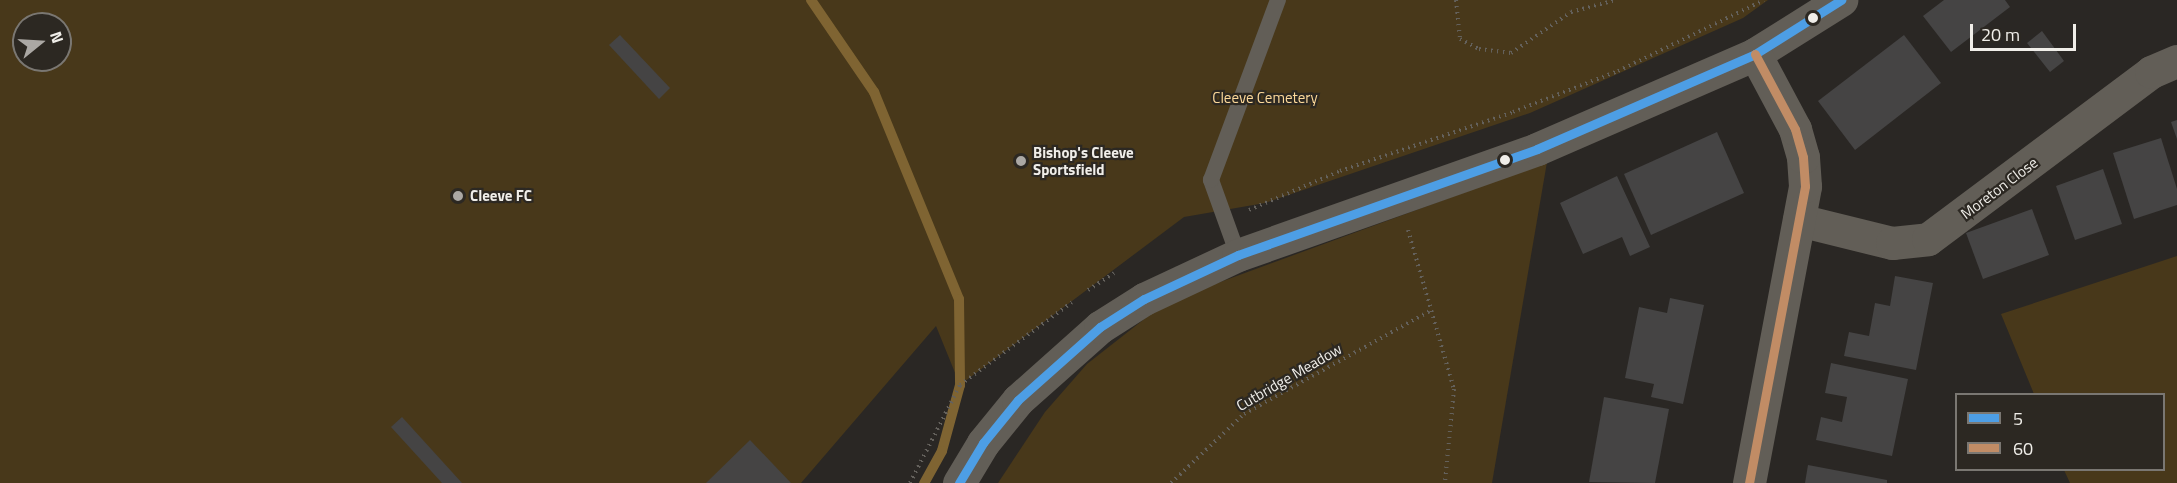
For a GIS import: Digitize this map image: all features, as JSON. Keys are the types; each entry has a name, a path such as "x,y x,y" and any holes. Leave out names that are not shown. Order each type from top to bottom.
{"street":[{"path":"959,483 983,443 1018,400 1092,333 1143,299 1238,255 1537,149 1755,54 1841,0"},
{"path":"1749,483 1805,186 1803,157 1795,129 1755,54"},
{"name":"Moreton Close","path":"1799,220 1892,243 1928,239 2151,72 2177,61"}],"lane":[{"path":"1238,255 1211,180 1278,0"}],"path":[{"path":"1456,0 1460,39 1479,49 1511,53 1571,12 1616,0"},
{"path":"1398,197 1454,389 1445,483"},
{"name":"Cutbridge Meadow","path":"1171,483 1244,414 1432,310"},
{"path":"910,483 960,385"}],"green space":[{"name":"Cleeve FC","path":"0,0 1768,0 1743,18 1530,113 1265,203 1184,217 960,385 936,326 801,483 0,483"},
{"path":"1547,162 1492,483 998,483 1045,412 1087,364 1166,302"},
{"path":"2177,256 2177,483 2070,483 2064,471 2165,471 2165,393 2034,393 2001,314"}],"building":[{"path":"1944,0 2005,0 2010,7 1951,52 1923,16"},
{"path":"2042,31 2064,61 2050,72 2027,43"},
{"path":"620,35 670,88 659,99 609,45"},
{"path":"1904,35 1941,83 1855,150 1818,101"},
{"path":"2177,120 2177,139 2171,122"},
{"path":"1717,132 1744,193 1651,235 1624,174"},
{"path":"2161,138 2177,189 2177,205 2134,219 2113,153"},
{"path":"2103,169 2122,224 2075,240 2056,186"},
{"path":"1617,176 1650,247 1630,256 1622,237 1583,254 1560,203"},
{"path":"2032,209 2049,255 1983,279 1966,233"},
{"path":"1895,276 1933,283 1916,370 1844,356 1849,332 1869,336 1875,303 1890,306"},
{"path":"1670,298 1704,305 1683,404 1651,397 1654,384 1625,378 1639,307 1667,313"},
{"path":"1831,363 1908,379 1892,456 1816,440 1821,417 1842,422 1847,397 1825,393"},
{"path":"1604,397 1669,409 1655,483 1589,482"},
{"path":"402,417 462,483 442,483 391,427"},
{"path":"750,440 791,483 706,483"},
{"path":"1808,465 1887,480 1887,483 1805,483"}],"waterway":[{"path":"811,0 874,92 959,299 960,385 942,451 924,483"}],"transit line":[{"name":"5","path":"959,483 983,443 1018,400 1100,327 1144,299 1238,255 1537,149 1755,54 1841,0"},
{"name":"60","path":"1749,483 1805,186 1803,157 1795,129 1755,54"}],"place":[{"name":"Bishop's Cleeve Sportsfield","path":"1021,161"},
{"name":"Cleeve FC","path":"458,196"}],"park label":[{"name":"Cleeve Cemetery","path":"1265,98"}]}
